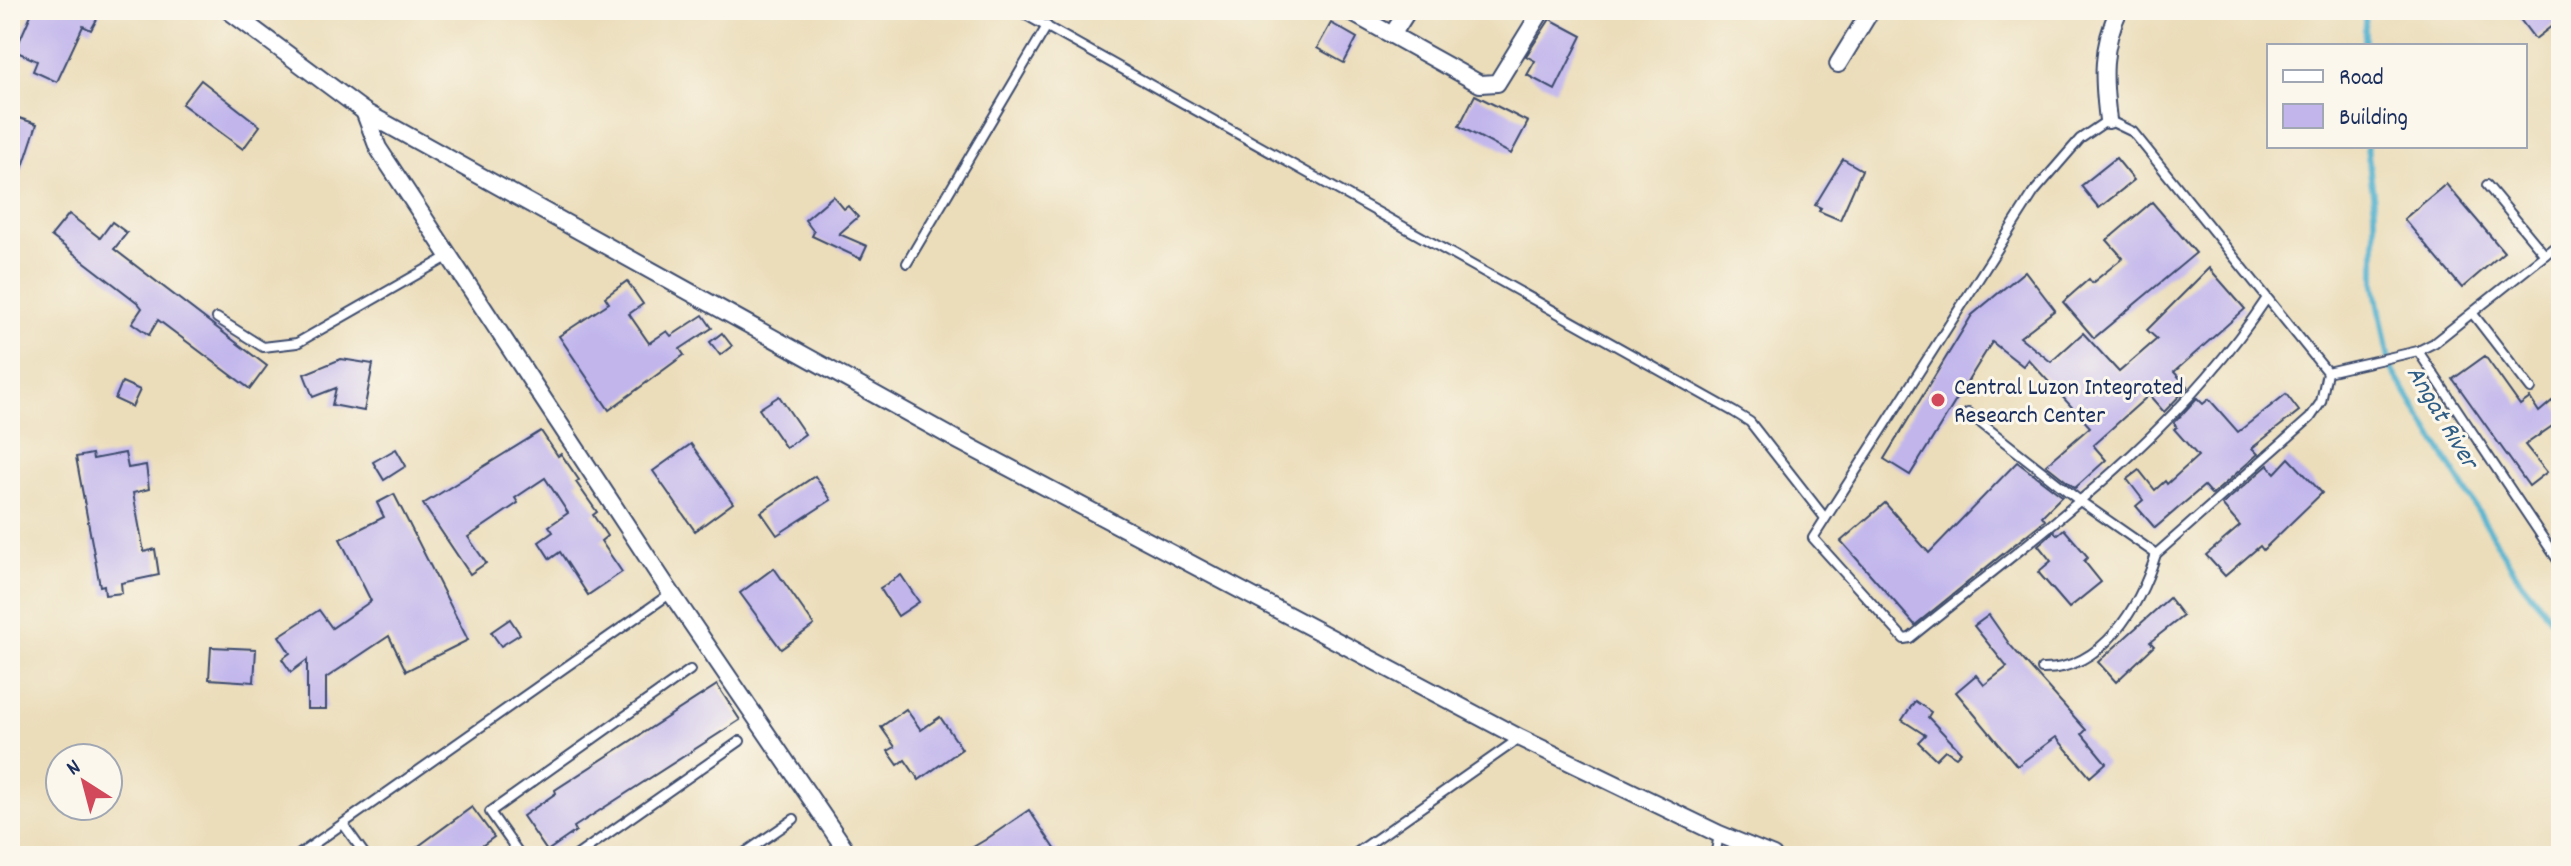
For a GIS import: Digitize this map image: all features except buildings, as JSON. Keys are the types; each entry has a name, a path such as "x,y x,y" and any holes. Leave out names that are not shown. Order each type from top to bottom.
{"street":[{"path":"228,10 364,111 957,440 1520,738 1719,834 1773,856"},
{"path":"1347,10 1480,84 1497,83 1542,10"},
{"path":"1392,35 1408,10"},
{"path":"1838,64 1871,10"},
{"path":"2108,120 2103,60 2109,31 2119,10"},
{"path":"364,111 378,148 671,593 850,856"}],"lane":[{"path":"1017,10 1750,422 1825,518"},
{"path":"907,263 1047,26"},
{"path":"2267,298 2231,352 2179,411 2080,501 1910,638 1904,639 1813,538 1838,503 1954,312 2034,192 2080,139 2108,120 2133,132 2327,372"},
{"path":"2487,185 2545,255"},
{"path":"2327,372 2418,351 2473,314 2561,242"},
{"path":"217,318 263,347 297,343 451,255"},
{"path":"2473,314 2531,389"},
{"path":"2418,351 2561,565"},
{"path":"2042,669 2064,669 2104,644 2141,597 2156,554 2310,418 2321,402 2327,372"},
{"path":"1968,413 2080,501 2156,554"},
{"path":"297,856 671,593"},
{"path":"521,856 490,812 690,670"},
{"path":"1352,856 1520,738"},
{"path":"576,856 740,741"},
{"path":"740,856 794,819"},
{"path":"343,824 366,856"},
{"path":"1715,856 1719,834"}],"waterway":[{"name":"Angat River","path":"2365,10 2365,44"},
{"name":"Angat River","path":"2367,148 2375,210 2375,284 2390,366 2519,579 2561,631"}],"place":[{"name":"Central Luzon Integrated Research Center","path":"1938,400"}]}
